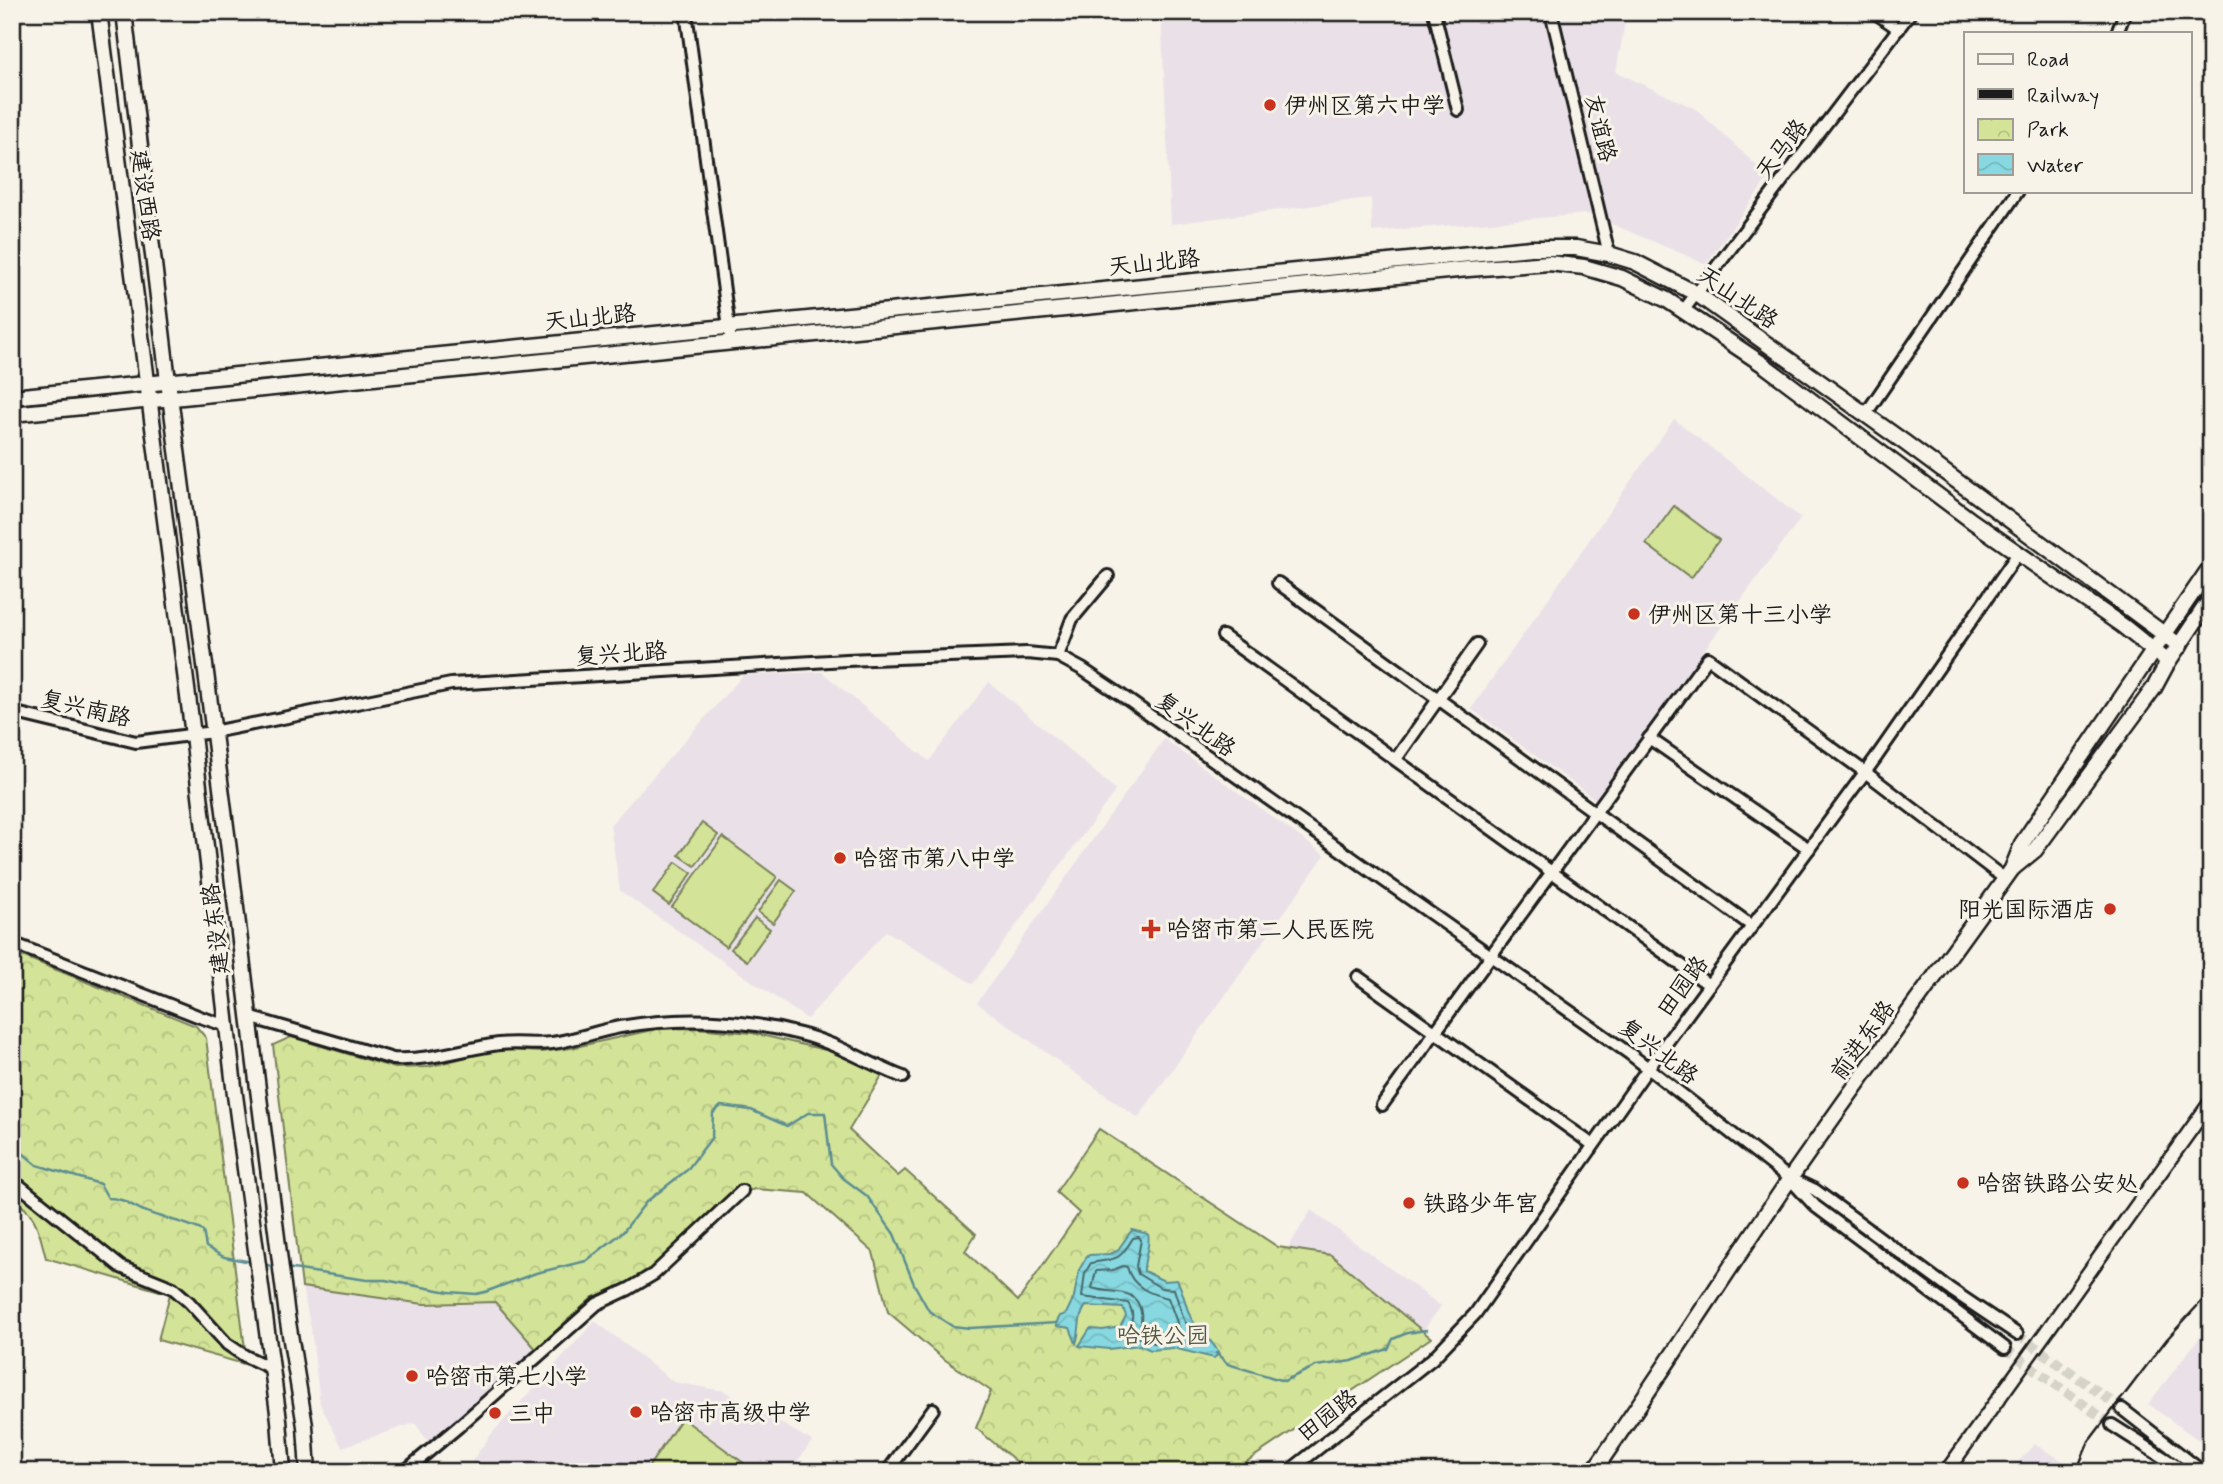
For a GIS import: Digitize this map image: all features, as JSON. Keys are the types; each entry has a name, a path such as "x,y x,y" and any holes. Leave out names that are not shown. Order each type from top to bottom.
{"main road":[{"name":"建设西路","path":"99,12 148,383"},
{"name":"建设西路","path":"124,12 168,381"},
{"name":"天山北路","path":"12,397 168,381 730,334 1531,248 1576,248 1636,262 1697,294 2180,646"},
{"path":"12,414 730,334 1549,263 1584,267 1622,278 1667,300 1764,365 1972,521 2123,626 2168,662"},
{"name":"建设东路","path":"168,381 248,1017 305,1426 308,1472"},
{"name":"建设东路","path":"148,383 235,1095 273,1369 283,1472"},
{"name":"前进东路","path":"1593,1472 1790,1179 2009,874 2024,842 2211,566"},
{"path":"2009,874 2035,850 2154,688 2211,598"}],"street":[{"path":"686,12 730,334"},
{"path":"1434,12 1458,110"},
{"name":"友谊路","path":"1551,12 1609,254"},
{"path":"1874,12 1899,29"},
{"name":"天马路","path":"1684,311 1912,12"},
{"path":"2117,32 2125,13"},
{"path":"1865,415 2017,192"},
{"name":"田园路","path":"1287,1472 1433,1359 1465,1326 1647,1068 1865,772 2019,552"},
{"path":"1058,656 1072,620 1108,576"},
{"path":"1278,583 1752,926"},
{"path":"1223,636 1709,985"},
{"path":"1396,759 1477,644"},
{"name":"复兴北路","path":"193,735 451,684 846,660 1027,653 1058,656 1121,695 1647,1068 1790,1179 1815,1206 2005,1348"},
{"path":"1381,1105 1708,658 2009,874"},
{"name":"复兴南路","path":"12,712 136,741 193,735"},
{"path":"1649,738 1809,849"},
{"path":"12,943 227,1026"},
{"path":"1358,977 1593,1145"},
{"path":"248,1017 394,1059 415,1060 501,1044 554,1043 621,1027 670,1021 763,1025 839,1046 904,1077"},
{"path":"1790,1179 1815,1190 1947,1287 2017,1334"},
{"path":"12,1183 20,1186 121,1266 173,1288 189,1301 227,1344 273,1369"},
{"path":"404,1472 597,1304 654,1274 742,1191"},
{"path":"887,1472 933,1409"},
{"path":"2122,1409 2203,1472"},
{"path":"2112,1425 2182,1469"}],"shaded area":[{"path":"1161,12 1627,12 1616,72 1696,109 1769,177 1706,264 1588,214 1372,232 1371,198 1171,224"},
{"name":"伊州区第十三小学","path":"1674,419 1801,518 1595,799 1471,709"},
{"name":"哈密市第八中学","path":"822,672 929,761 989,682 1116,790 973,984 886,931 807,1019 620,891 610,825 743,675"},
{"name":"哈密市第二人民医院","path":"1164,739 1325,855 1138,1118 977,1003"},
{"path":"1311,1210 1441,1306 1423,1331 1331,1255 1288,1248"},
{"name":"哈密市第七小学","path":"302,1287 424,1304 495,1302 536,1349 431,1446 415,1423 342,1447 320,1404 311,1328"},
{"name":"哈密市高级中学","path":"595,1321 674,1382 724,1391 812,1441 790,1472 471,1472 469,1465 493,1432"},
{"path":"2211,1323 2211,1449 2148,1404"},
{"path":"2034,1444 2082,1472 2010,1472"}],"green space":[{"path":"1674,506 1719,540 1691,578 1646,544"},
{"path":"702,823 718,835 695,866 679,855"},
{"path":"723,837 777,877 726,947 672,907"},
{"path":"676,862 692,873 669,905 653,893"},
{"path":"781,880 796,891 773,923 758,912"},
{"path":"755,918 770,929 747,961 731,949"},
{"path":"12,952 196,1026 206,1038 247,1365 158,1340 170,1294 46,1258 32,1217 12,1199"},
{"name":"哈铁公园","path":"695,1028 752,1033 834,1052 883,1074 849,1130 898,1176 905,1170 976,1234 965,1251 1018,1301 1079,1213 1056,1192 1099,1129 1278,1247 1331,1255 1431,1338 1243,1464 1239,1472 1029,1472 976,1428 991,1391 941,1357 888,1312 873,1252 807,1193 755,1189 728,1196 650,1269 632,1281 593,1297 536,1349 495,1302 424,1304 302,1287 273,1045 291,1037 395,1068 428,1067 486,1052 541,1052 656,1029"},
{"path":"682,1418 756,1472 645,1472"}],"water":[{"path":"1132,1230 1148,1234 1144,1271 1164,1281 1177,1280 1191,1318 1219,1354 1214,1358 1173,1348 1151,1350 1139,1345 1109,1349 1079,1346 1090,1329 1120,1327 1126,1316 1123,1308 1086,1306 1081,1315 1076,1343 1070,1328 1057,1326 1060,1316 1066,1314 1074,1297 1079,1270 1086,1258 1089,1255 1117,1251"}],"waterway":[{"path":"286,1268 367,1280 385,1280 449,1292 485,1292 536,1273 586,1261 623,1232 646,1202 687,1170 712,1137 713,1113 721,1106 751,1110 787,1126 808,1113 825,1113 831,1164 843,1178 867,1196 894,1234 914,1284 929,1311 952,1326 970,1328 1057,1323"},
{"path":"12,1144 37,1165 100,1184 108,1198 203,1231 206,1247 224,1257 252,1262"},
{"path":"262,1264 276,1267"},
{"path":"1216,1353 1228,1364 1284,1381 1316,1366 1352,1361 1388,1349 1393,1339 1407,1333 1426,1330"}],"tunnel":[{"path":"2017,1334 2122,1409"},
{"path":"2005,1348 2112,1425"}],"railway":[{"path":"1937,1472 2211,1089"},
{"path":"1955,1472 2211,1114"},
{"path":"2076,1472 2089,1441 2167,1339 2211,1291"}],"place":[{"name":"伊州区第六中学","path":"1270,105"},
{"name":"伊州区第十三小学","path":"1634,614"},
{"name":"哈密市第八中学","path":"840,858"},
{"name":"阳光国际酒店","path":"2110,909"},
{"name":"哈密市第二人民医院","path":"1151,929"},
{"name":"哈密铁路公安处","path":"1963,1183"},
{"name":"铁路少年宫","path":"1409,1203"},
{"name":"哈密市第七小学","path":"412,1376"},
{"name":"哈密市高级中学","path":"636,1412"},
{"name":"三中","path":"495,1413"}]}
